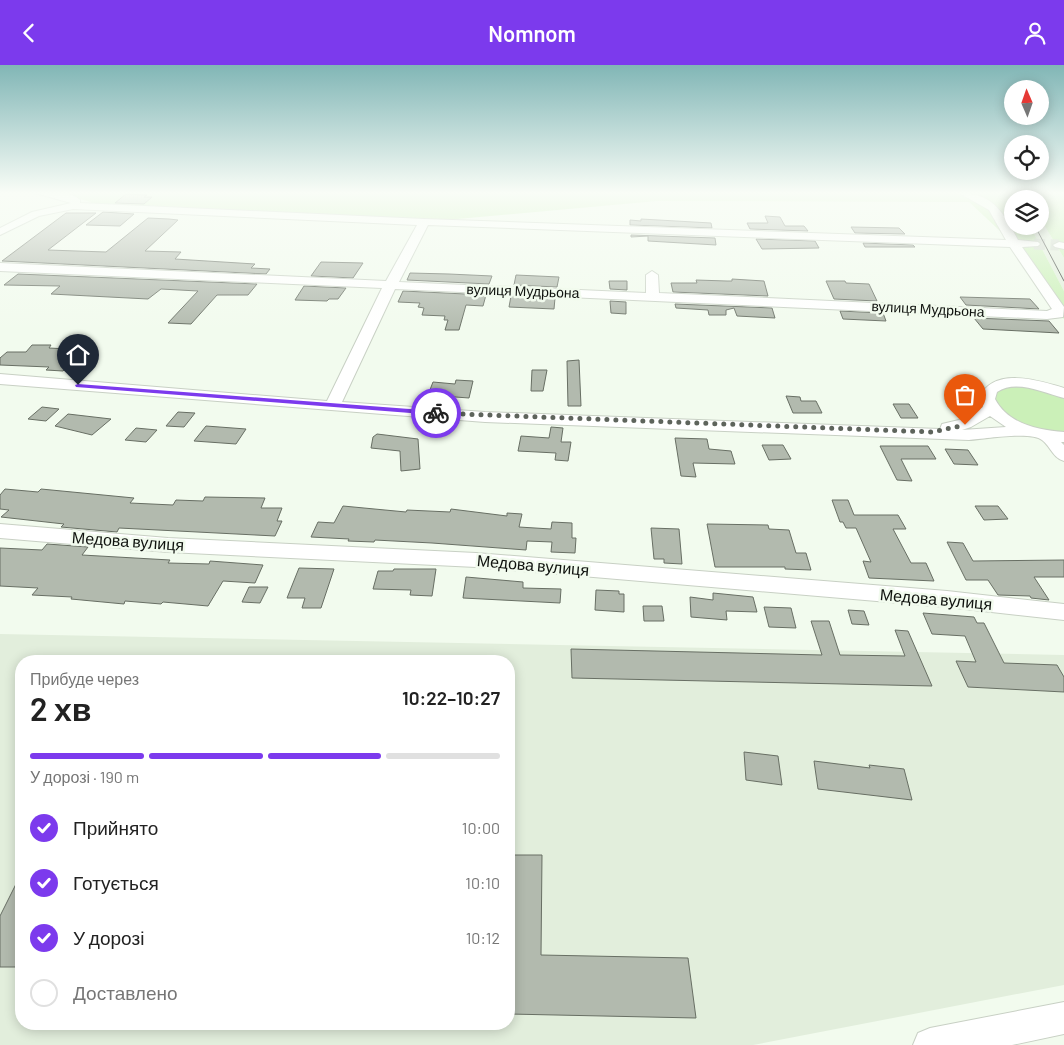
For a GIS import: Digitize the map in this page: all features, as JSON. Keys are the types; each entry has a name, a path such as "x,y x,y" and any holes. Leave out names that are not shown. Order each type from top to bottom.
{"street":[{"path":"332,407 390,286 415,239"},
{"path":"853,239 1014,245 1034,244"},
{"path":"1011,239 1014,245"},
{"name":"вулиця Мудрьона","path":"0,267 390,286 653,295 1047,315 1058,314 1059,309 1014,245"},
{"path":"652,275 653,295"},
{"path":"0,379 332,407 485,417 932,432 969,435 1027,431 1056,436 1064,456"},
{"path":"1027,431 1002,418 991,409 987,399 988,393 992,388 1003,384 1030,384 1064,393"},
{"path":"932,432 965,425 991,409"},
{"name":"Медова вулиця","path":"0,531 168,545 476,560 938,599 1064,612"},
{"path":"930,1045 1064,1018"}],"shaded area":[{"path":"1037,239 1052,239 1064,258 1064,291"},
{"path":"0,634 1064,655 1064,985 753,1045 0,1045"}],"green space":[{"path":"1008,239 1037,239 1064,291 1064,319 1014,244"},
{"path":"1052,239 1064,239 1064,258"},
{"path":"1009,384 1064,394 1064,436 1018,426 989,395"}],"building":[{"path":"32,239 63,239 48,250 106,252 122,239 158,239 145,251 181,252 175,259 255,264 251,268 270,269 266,274 2,261"},
{"path":"648,239 715,239 716,245 648,241"},
{"path":"756,239 815,241 819,248 762,249"},
{"path":"863,243 913,245 915,247 865,247"},
{"path":"321,262 363,263 353,278 311,276"},
{"path":"410,273 492,276 489,284 407,280"},
{"path":"18,274 257,284 248,295 217,295 191,324 168,323 198,291 161,289 148,299 51,294 60,286 4,285"},
{"path":"516,275 559,277 557,287 514,285"},
{"path":"732,279 764,281 768,296 673,292 671,283 697,283 696,280 732,281"},
{"path":"609,281 627,281 627,290 610,289"},
{"path":"826,281 869,284 877,301 834,299"},
{"path":"304,286 346,288 338,299 329,299 327,301 295,300"},
{"path":"403,291 486,295 483,306 466,305 459,330 445,330 448,320 444,320 445,316 422,315 424,308 418,307 420,303 398,302"},
{"path":"511,296 555,298 554,309 509,307"},
{"path":"960,297 1030,299 1039,309 966,305"},
{"path":"610,301 626,302 626,314 611,313"},
{"path":"675,304 772,308 775,318 737,316 734,308 726,310 726,315 709,315 708,310 676,308"},
{"path":"840,311 883,313 886,321 843,319"},
{"path":"974,318 1049,321 1059,333 983,329"},
{"path":"32,345 51,345 49,348 86,350 63,371 46,370 49,367 0,365 0,358 7,352 26,352"},
{"path":"579,360 581,406 568,406 567,361"},
{"path":"532,370 547,370 543,391 531,391"},
{"path":"456,380 473,381 469,398 428,395 433,382 455,384"},
{"path":"786,396 800,397 801,401 816,401 822,413 793,413"},
{"path":"893,404 909,404 918,418 901,418"},
{"path":"42,407 59,409 46,421 28,419"},
{"path":"178,412 195,413 184,427 166,426"},
{"path":"68,414 111,419 92,435 55,426"},
{"path":"206,426 246,429 236,444 194,441"},
{"path":"551,427 563,428 561,442 571,442 568,461 555,460 556,453 518,451 521,436 549,438"},
{"path":"136,428 157,430 146,442 125,440"},
{"path":"377,434 418,439 420,469 401,471 400,451 371,448 373,437"},
{"path":"675,438 707,439 709,449 731,451 735,464 693,463 696,477 681,476"},
{"path":"762,445 783,445 791,459 769,460"},
{"path":"880,446 928,446 936,459 901,459 912,481 897,480"},
{"path":"945,449 968,450 978,465 954,464"},
{"path":"5,489 38,492 41,489 134,498 130,503 173,505 176,500 203,501 205,497 265,498 261,508 282,508 277,521 282,521 275,536 119,528 117,532 61,527 64,524 1,517 9,510 0,509 0,495"},
{"path":"832,500 848,500 854,515 898,515 906,529 893,529 911,563 926,563 934,581 869,578 863,561 871,562 856,528 846,528 843,522 840,522"},
{"path":"343,506 406,512 407,510 450,512 451,509 507,516 507,513 522,514 519,527 551,529 552,522 572,523 572,538 576,538 575,553 551,552 552,542 527,541 526,550 375,540 374,542 348,541 349,539 311,537 318,522 334,523"},
{"path":"975,506 998,506 1008,519 984,520"},
{"path":"707,524 768,525 769,529 789,530 796,553 806,553 811,570 785,569 785,567 715,567"},
{"path":"651,528 679,529 682,564 664,563 664,559 654,559"},
{"path":"947,542 963,543 973,561 1064,560 1064,577 1034,577 1049,600 1031,598 1030,596 998,595 988,580 966,580"},
{"path":"47,544 88,547 82,555 170,560 168,563 209,564 210,561 263,565 255,583 223,581 208,606 125,601 124,604 71,599 72,597 32,595 38,588 0,586 0,548 42,550"},
{"path":"299,568 334,569 321,608 302,608 305,598 287,598"},
{"path":"394,569 436,569 432,596 410,595 411,590 373,589 378,571 393,571"},
{"path":"466,577 523,582 523,588 561,589 560,603 463,598"},
{"path":"249,587 268,587 260,603 242,602"},
{"path":"596,590 619,591 619,594 624,594 624,612 595,610"},
{"path":"713,593 753,597 757,612 726,611 727,620 691,617 690,597 713,600"},
{"path":"643,606 662,606 664,621 644,621"},
{"path":"764,607 791,608 796,628 769,627"},
{"path":"848,610 864,611 869,625 852,624"},
{"path":"923,613 974,617 977,623 984,623 1004,663 1057,665 1064,677 1064,692 968,687 956,661 976,662 965,636 932,634"},
{"path":"811,621 829,621 840,655 905,656 895,630 908,631 932,686 572,678 571,649 822,655"},
{"path":"744,752 778,756 782,785 746,780"},
{"path":"814,761 870,768 869,765 904,769 912,800 818,789"},
{"path":"515,855 542,855 541,955 688,958 696,1018 515,1014"},
{"path":"15,886 15,967 0,967 0,916"}],"tunnel":[{"path":"1034,244 1059,245"}],"tram line":[{"path":"1042,239 1064,281"}],"way so far":[{"path":"436,413 485,417 932,432 965,425"}],"route":[{"path":"78,385 332,407 436,413"}]}
